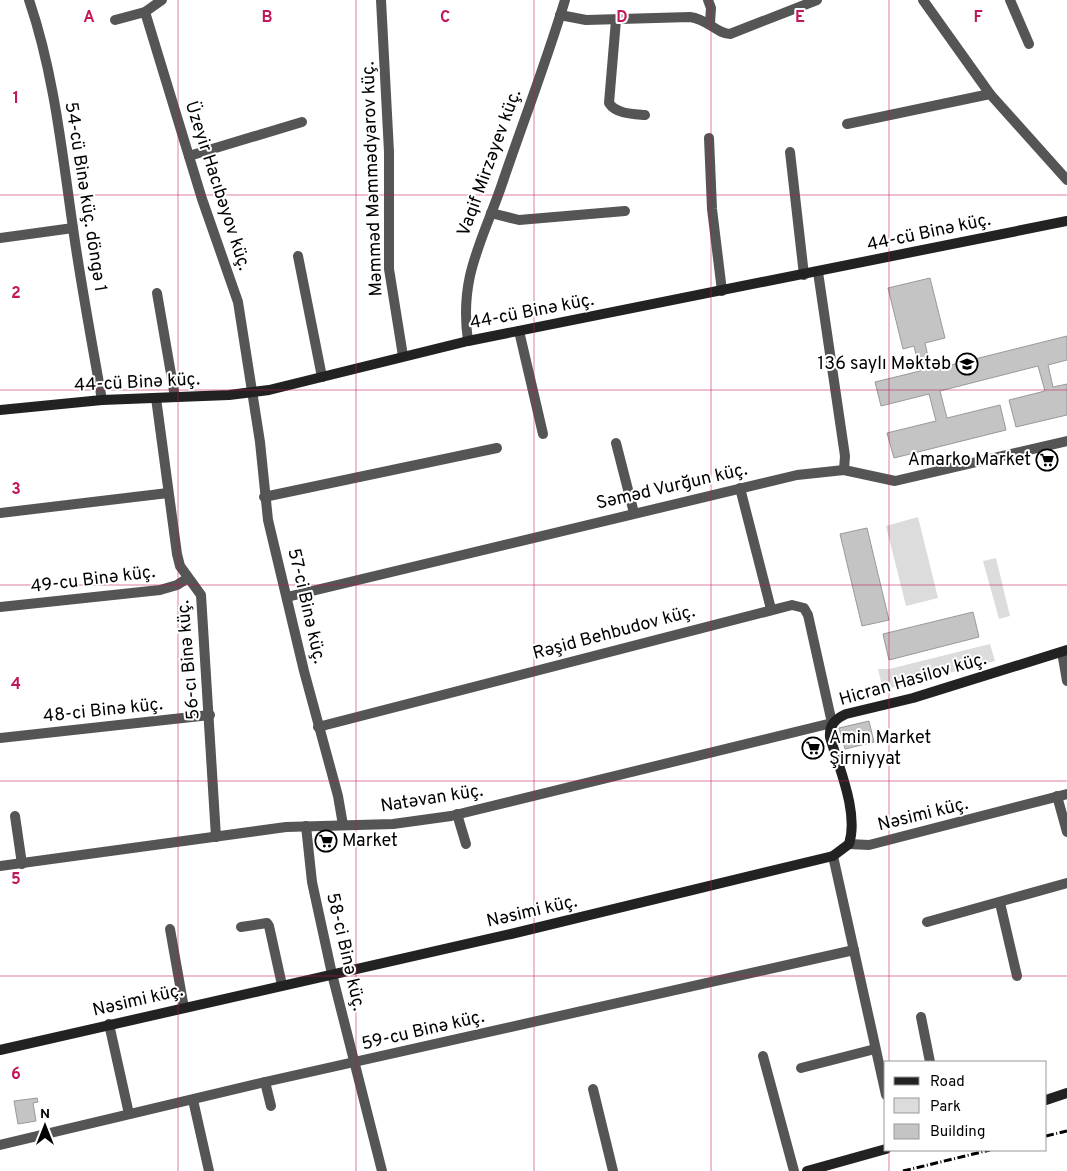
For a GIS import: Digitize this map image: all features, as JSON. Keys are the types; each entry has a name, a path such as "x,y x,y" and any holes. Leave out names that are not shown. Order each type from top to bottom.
{"street":[{"name":"54-cü Binə küç. döngə 1","path":"29,0 45,58 67,178 73,228 102,400"},
{"path":"115,20 145,12 162,0"},
{"name":"Məmməd Məmmədyarov küç.","path":"381,0 389,152 389,269 403,356"},
{"name":"Vaqif Mirzəyev küç.","path":"468,341 465,309 468,279 476,249 491,213 565,0"},
{"path":"708,0 710,23"},
{"path":"560,15 586,20 690,17 710,23 720,32 730,34 817,0"},
{"path":"923,0 990,94 1067,180"},
{"path":"1010,0 1028,44"},
{"name":"Üzeyir Hacıbəyov küç.","path":"145,12 189,156 238,302 252,392"},
{"path":"616,20 609,103 612,109 645,116"},
{"path":"847,124 990,94"},
{"path":"189,156 302,122"},
{"path":"709,138 712,209 722,291"},
{"path":"790,152 804,275"},
{"path":"491,213 519,220 625,210"},
{"name":"44-cü Binə küç.","path":"0,410 102,400 252,392 468,341 1067,221"},
{"path":"0,238 73,228"},
{"path":"298,256 322,377"},
{"path":"818,272 845,456 844,470"},
{"path":"157,293 175,397"},
{"path":"519,331 543,434"},
{"name":"57-ci Binə küç.","path":"252,392 261,450 264,497 318,727 338,796 343,825"},
{"name":"56-cı Binə küç.","path":"156,398 177,554 180,566 201,595 210,715 216,837"},
{"name":"Səməd Vurğun küç.","path":"287,597 796,474 844,470 895,482 1067,441"},
{"path":"616,443 634,513"},
{"path":"264,497 497,448"},
{"path":"740,488 770,610"},
{"path":"0,513 168,493"},
{"name":"49-cu Binə küç.","path":"0,607 160,590 177,585 188,578"},
{"name":"Rəşid Behbudov küç.","path":"318,727 792,605 804,608 808,615 832,723"},
{"path":"1065,651 1067,681"},
{"name":"Hicran Hasilov küç.","path":"849,844 852,836 851,817 830,737 832,723 846,714 913,698 1065,651"},
{"name":"48-ci Binə küç.","path":"0,738 210,715"},
{"name":"Natəvan küç.","path":"0,866 306,826 394,824 457,814 832,723"},
{"path":"1062,795 1067,832"},
{"name":"Nəsimi küç.","path":"0,1050 510,934 833,856 849,844 870,845 1062,795"},
{"path":"457,814 466,844"},
{"path":"15,816 22,864"},
{"name":"58-ci Binə küç.","path":"306,826 312,882 332,974 382,1171"},
{"path":"833,856 884,1087"},
{"path":"927,922 1067,883"},
{"path":"1000,903 1017,976"},
{"path":"240,927 267,923 282,985"},
{"path":"170,929 184,1008"},
{"name":"59-cu Binə küç.","path":"0,1145 265,1082 854,950"},
{"path":"921,1017 930,1061"},
{"path":"109,1024 129,1114"},
{"path":"801,1068 875,1049"},
{"path":"763,1056 794,1171"},
{"path":"265,1082 271,1106"},
{"path":"593,1089 612,1171"},
{"path":"1047,1100 1067,1093"},
{"path":"193,1100 209,1171"},
{"path":"807,1171 884,1150"}],"green space":[{"path":"918,517 938,598 906,606 886,526"},
{"path":"996,558 1010,616 999,619 983,561"},
{"path":"990,644 995,661 883,690 878,669 889,669"}],"building":[{"path":"930,278 945,338 925,343 931,370 1067,336 1067,360 1048,365 1053,387 1067,384 1067,415 1016,427 1009,400 1045,391 1038,366 940,391 947,418 1000,405 1006,430 894,458 887,433 936,421 929,394 881,406 875,382 920,371 914,346 903,349 888,288"},
{"path":"867,528 889,620 862,626 840,534"},
{"path":"973,612 979,637 889,660 883,634"},
{"path":"869,721 874,742 845,749 839,728"},
{"path":"37,1098 38,1102 33,1103 36,1121 18,1124 14,1101"}],"railway":[{"path":"1047,1136 1067,1131"},
{"path":"903,1171 986,1151"}],"place":[{"name":"136 saylı Məktəb","path":"967,364"},
{"name":"Amarko Market","path":"1047,460"},
{"name":"Amin Market Şirniyyat","path":"813,748"},
{"name":"Market","path":"326,841"}]}
